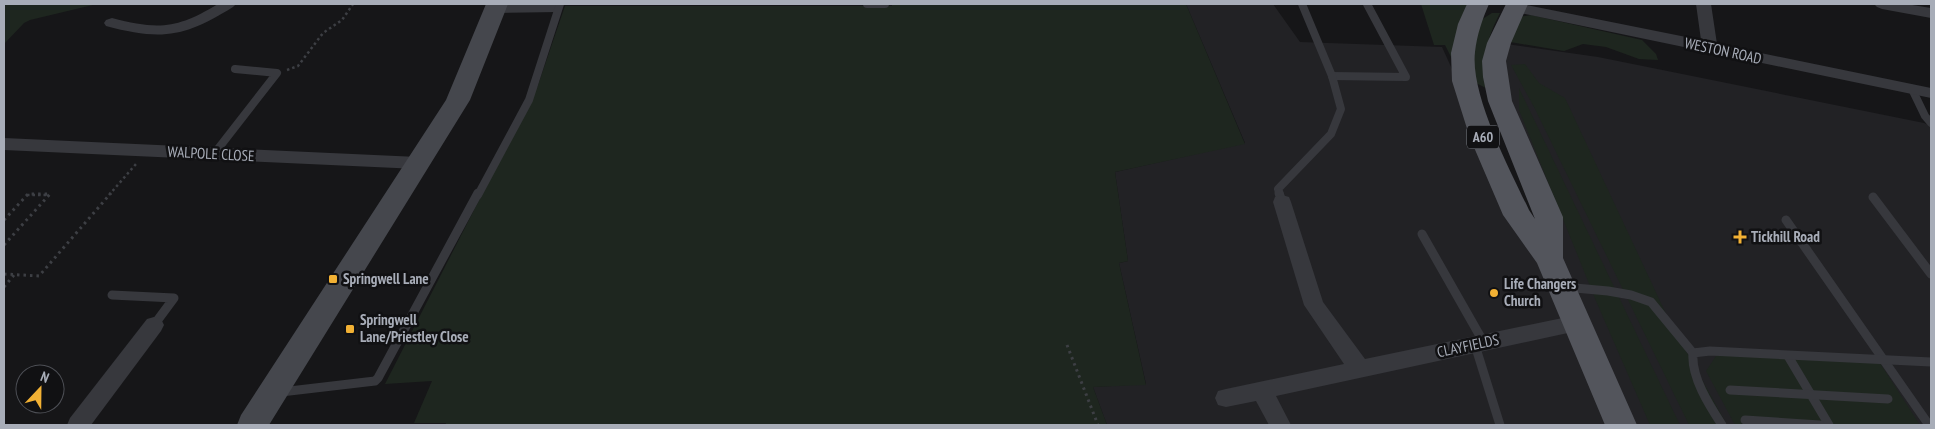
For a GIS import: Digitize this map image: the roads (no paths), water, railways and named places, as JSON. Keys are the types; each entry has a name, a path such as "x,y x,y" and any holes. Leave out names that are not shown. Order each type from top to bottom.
{"main road":[{"name":"A60","path":"1478,4 1469,24 1463,53 1464,81 1483,138 1516,215 1550,258 1621,425"},
{"name":"A60","path":"1511,5 1494,61 1495,77 1500,101 1550,217 1550,258"}],"street":[{"path":"112,24 139,31 171,30 205,18 228,4"},
{"path":"1704,4 1710,49"},
{"path":"1882,4 1931,13"},
{"name":"WESTON ROAD","path":"1511,5 1710,49 1931,93"},
{"path":"252,425 458,100 496,6"},
{"name":"WALPOLE CLOSE","path":"4,144 418,163"},
{"path":"1282,202 1314,304 1360,369"},
{"name":"CLAYFIELDS","path":"1226,398 1577,324"},
{"path":"78,425 154,325"},
{"path":"1262,390 1280,425"}],"lane":[{"path":"867,4 885,4"},
{"path":"1282,202 1278,188 1331,134 1341,109 1332,76 1302,4"},
{"path":"1332,76 1406,77 1367,4"},
{"path":"273,392 375,381 378,378 529,100 559,6 496,6"},
{"path":"214,154 277,73 235,69"},
{"path":"1912,89 1925,116 1931,123"},
{"path":"1874,197 1931,274"},
{"path":"1786,220 1928,425"},
{"path":"1422,234 1480,344 1500,425"},
{"path":"1561,286 1608,290 1651,302 1693,353"},
{"path":"112,295 174,298 154,325"},
{"path":"1693,353 1710,351 1931,362"},
{"path":"1693,353 1691,358 1696,373 1722,425"},
{"path":"1788,356 1829,425"},
{"path":"1730,390 1888,399"},
{"path":"1745,420 1820,425"}],"place":[{"name":"Tickhill Road","path":"1740,237"},
{"name":"Springwell Lane","path":"333,279"},
{"name":"Life Changers Church","path":"1494,293"},
{"name":"Springwell Lane/Priestley Close","path":"350,329"}]}
